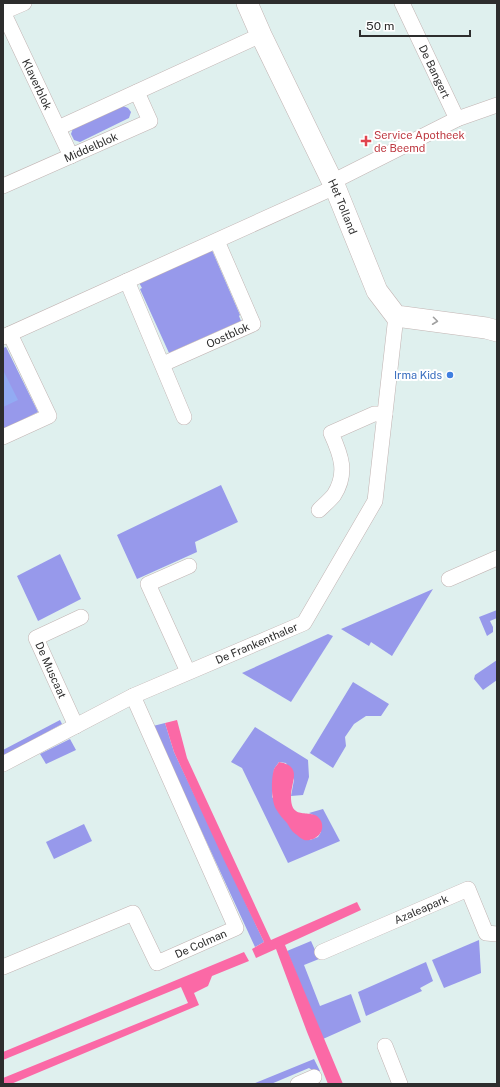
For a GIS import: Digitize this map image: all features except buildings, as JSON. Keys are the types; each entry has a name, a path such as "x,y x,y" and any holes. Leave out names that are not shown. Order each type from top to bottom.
{"street":[{"path":"3,12 24,3"},
{"name":"Het Tolland","path":"247,3 333,185 377,291 396,316"},
{"name":"De Bangert","path":"402,3 457,119"},
{"name":"Klaverblok","path":"3,12 71,156"},
{"path":"58,128 261,35"},
{"name":"Middelblok","path":"3,186 150,121 137,92"},
{"path":"3,437 49,416 6,336 217,241 333,185 457,119 497,105"},
{"name":"Oostblok","path":"163,364 253,324 217,241"},
{"path":"127,281 184,417"},
{"path":"396,316 497,330"},
{"name":"De Frankenthaler","path":"3,764 132,696 176,679 188,672 304,623 375,501 396,316"},
{"path":"319,510 334,495 342,473 340,452 331,433 374,414 385,414"},
{"path":"449,579 497,558"},
{"path":"188,672 148,584 189,566"},
{"name":"De Muscaat","path":"76,726 36,638 81,617"},
{"name":"De Colman","path":"5,961 134,913 157,963 236,928 132,696"},
{"name":"Azaleapark","path":"322,952 468,889 486,933 497,934"},
{"path":"385,1046 400,1084"},
{"path":"298,1084 314,1077"}],"shaded area":[{"path":"123,106 128,108 131,112 129,118 80,142 74,140 71,134 73,128"},
{"path":"211,248 240,315 241,321 169,353 140,289 142,288 138,281"},
{"path":"6,347 38,412 3,430 3,348"},
{"path":"3,370 18,400 3,407"},
{"path":"221,485 238,522 195,542 197,552 137,579 117,535"},
{"path":"60,554 81,599 38,621 17,576"},
{"path":"433,589 392,656 371,642 369,646 341,629"},
{"path":"497,610 497,618 490,621 493,627 493,632 487,636 479,617"},
{"path":"328,634 333,636 291,702 242,673"},
{"path":"497,660 497,680 483,690 474,679 475,675"},
{"path":"353,682 389,704 381,716 366,716 354,724 345,737 346,746 333,768 310,753"},
{"path":"60,720 62,724 3,756 3,750"},
{"path":"177,720 187,758 271,940 357,902 361,910 285,945 343,1084 328,1084 276,949 256,958 252,949 264,942 174,752 165,723"},
{"path":"165,723 174,752 264,942 255,947 153,726"},
{"path":"255,727 308,760 309,777 303,795 291,796 294,780 286,763 279,762 274,769 272,797 310,840 318,837 321,832 317,817 309,813 323,809 340,841 288,863 242,768 231,762"},
{"path":"70,739 76,750 46,764 40,754"},
{"path":"279,762 286,764 293,770 294,779 291,795 294,809 298,812 313,814 321,821 322,829 316,838 304,840 300,838 291,830 274,805 272,795 272,778 274,769"},
{"path":"84,824 92,841 54,859 46,842"},
{"path":"479,940 481,973 444,988 432,960"},
{"path":"311,941 319,959 304,965 320,1006 351,994 361,1022 323,1039 287,951"},
{"path":"244,952 249,961 212,976 208,986 194,993 199,1005 11,1084 3,1084 3,1078 188,1003 181,987 3,1060 3,1052"},
{"path":"426,962 433,981 420,988 422,991 366,1016 358,992"},
{"path":"314,1059 320,1071 315,1072 309,1068 271,1084 253,1084"}],"place":[{"name":"Service Apotheek de Beemd","path":"366,141"},
{"name":"Irma Kids","path":"450,375"}]}
